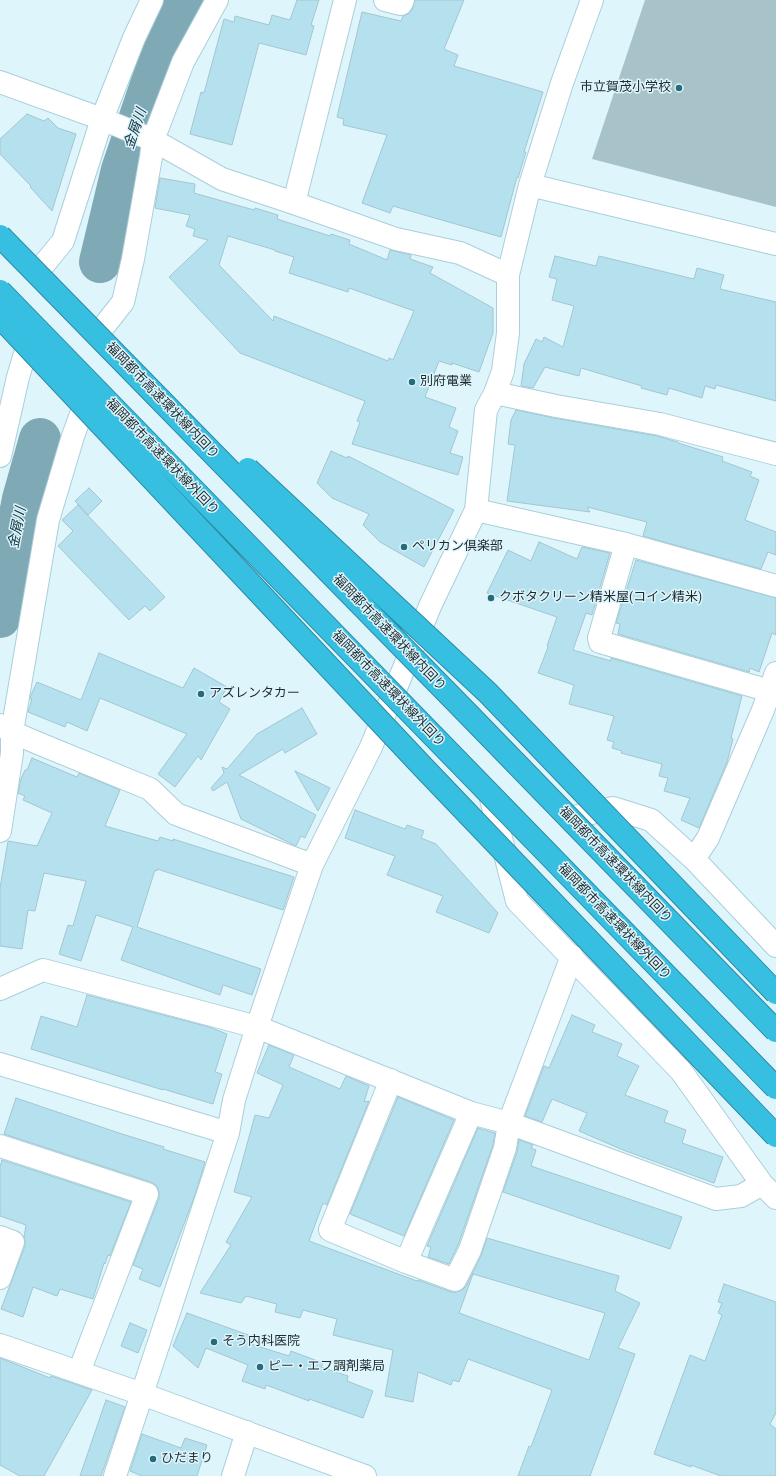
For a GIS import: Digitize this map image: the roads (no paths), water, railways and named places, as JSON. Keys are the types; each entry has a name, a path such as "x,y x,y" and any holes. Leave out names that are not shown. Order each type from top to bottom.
{"highway":[{"name":"福岡都市高速環状線内回り","path":"0,236 32,263 776,1031"},
{"path":"32,263 488,693 776,993"},
{"name":"福岡都市高速環状線外回り","path":"0,291 776,1088"},
{"path":"0,317 422,766 776,1136"}],"street":[{"path":"32,263 63,241 102,119 134,38 152,0"},
{"path":"101,330 123,302 133,259 153,140 183,62 217,0"},
{"path":"294,203 345,0"},
{"path":"385,0 401,4 403,0"},
{"path":"115,1476 228,1133 234,1100 257,1027 312,865 371,747 431,604 476,510 486,410 495,393 503,371 508,333 508,275 530,185 562,83 592,0"},
{"path":"0,82 102,119 153,140 222,179 396,240 460,253 508,275"},
{"path":"530,185 776,244"},
{"path":"0,456 18,376 31,334"},
{"path":"495,393 556,406 660,424 776,454"},
{"path":"0,831 12,752 6,728 48,520 73,436 88,395"},
{"path":"476,510 626,544 776,586"},
{"path":"626,544 599,638 600,642 773,682 763,710 708,838 694,859"},
{"path":"6,728 150,789 176,814 312,865"},
{"path":"0,990 43,970 257,1027 471,1113 509,1123 716,1199 769,1191 681,1070 517,901 491,799"},
{"path":"578,816 613,808 651,820 694,859 776,946"},
{"path":"391,1080 330,1230 406,1262 455,1280 470,1250 505,1148 509,1123 572,956"},
{"path":"0,1064 228,1133"},
{"path":"406,1262 471,1113"},
{"path":"0,1146 147,1194 79,1372"},
{"path":"0,1237 13,1242 0,1278"},
{"path":"0,1345 142,1394 364,1476"},
{"path":"233,1476 247,1432"}],"waterway":[{"name":"金屑川","path":"100,262 122,170 167,38 187,0"},
{"name":"金屑川","path":"0,617 23,499 40,439"}],"place":[{"name":"市立賀茂小学校","path":"679,88"},
{"name":"別府電業","path":"412,382"},
{"name":"ペリカン倶楽部","path":"404,547"},
{"name":"クボタクリーン精米屋(コイン精米)","path":"491,598"},
{"name":"アズレンタカー","path":"201,694"},
{"name":"そう内科医院","path":"214,1342"},
{"name":"ピー・エフ調剤薬局","path":"260,1367"},
{"name":"ひだまり","path":"153,1459"}]}
